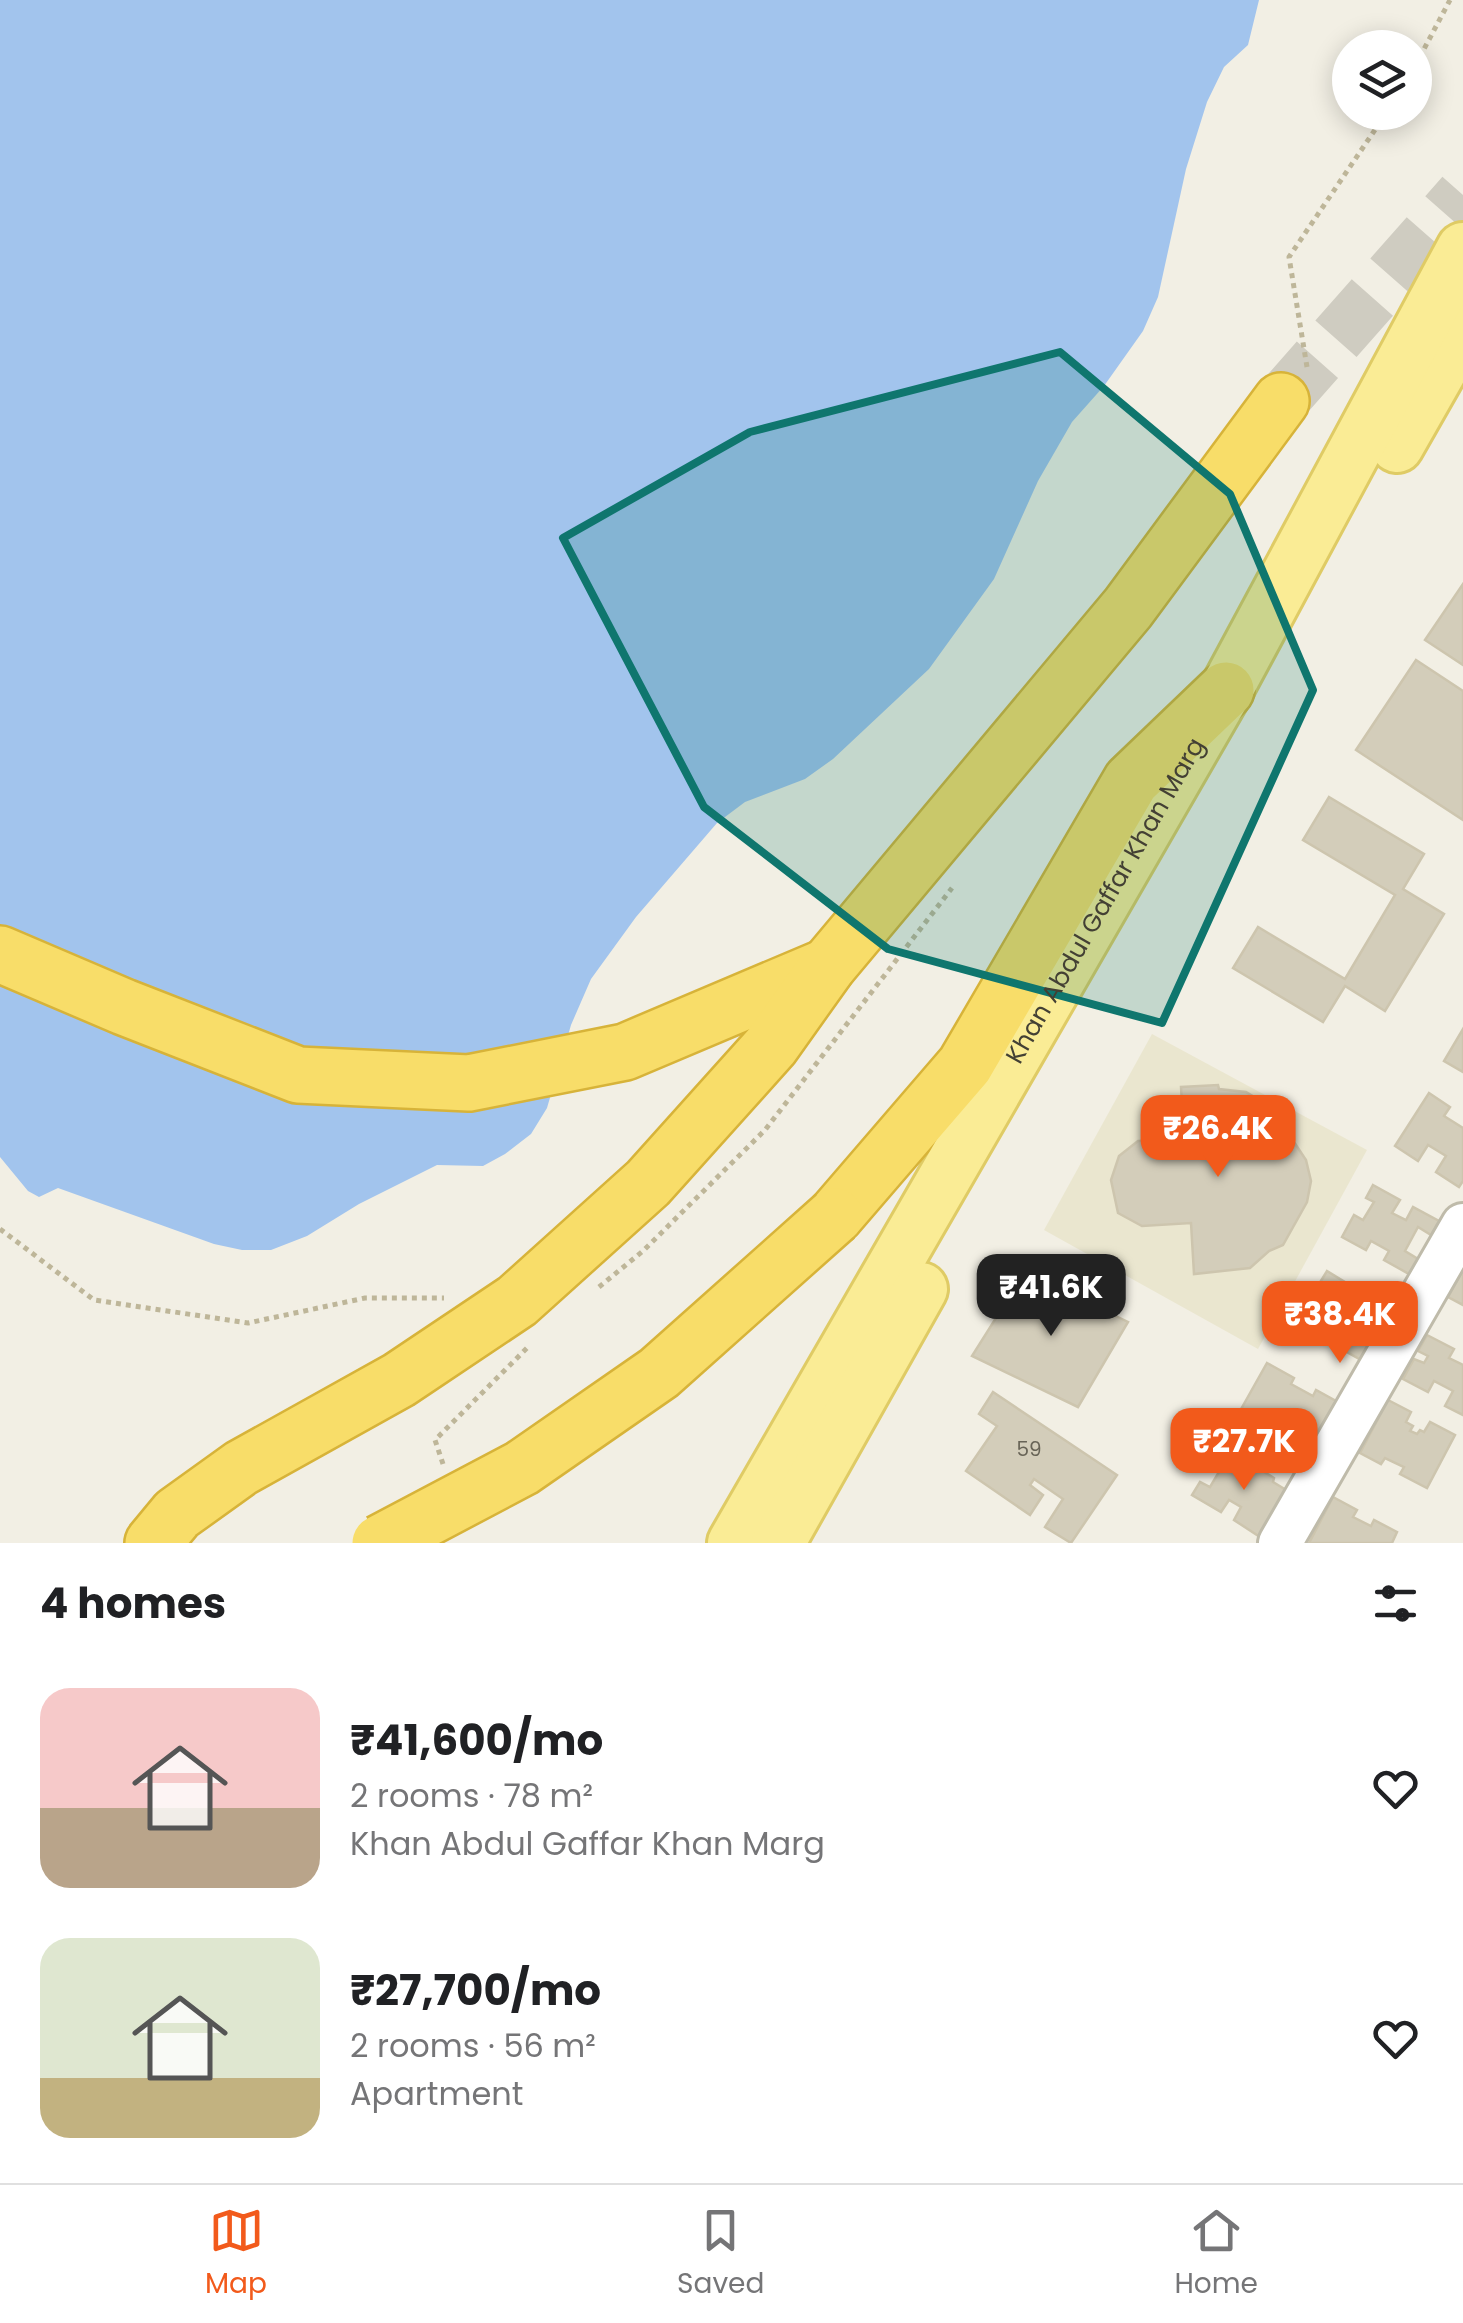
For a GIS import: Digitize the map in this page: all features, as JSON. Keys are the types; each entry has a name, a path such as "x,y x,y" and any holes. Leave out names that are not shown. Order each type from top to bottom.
{"highway":[{"path":"152,1543 177,1514 241,1468 398,1380 517,1301 648,1183 771,1046 828,966 1128,608 1281,401"},
{"path":"380,1543 522,1468 659,1372 835,1216 965,1065 1132,781 1226,690"},
{"path":"0,954 298,1075 470,1083 625,1052 828,966"}],"main road":[{"name":"Khan Abdul Gaffar Khan Marg","path":"734,1543 1226,690 1463,249"},
{"name":"Khan Abdul Gaffar Khan Marg","path":"778,1543 1463,330"}],"street":[{"path":"1280,1543 1463,1225"}],"path":[{"path":"1432,34 1450,0"},
{"path":"0,1229 94,1300 248,1322 365,1298 444,1298 459,1305"},
{"path":"447,1474 435,1440 534,1341"}],"highlighted area":[{"path":"1060,352 1230,494 1313,690 1162,1023 888,949 704,807 563,538 750,432"}],"shaded area":[{"path":"1152,1034 1367,1150 1258,1349 1044,1230"}],"water":[{"path":"0,0 1259,0 1248,45 1224,67 1207,102 1186,169 1158,297 1143,331 1104,386 1072,422 1038,481 994,579 929,669 833,759 805,779 745,802 717,823 636,917 591,979 571,1025 547,1108 531,1134 483,1166 437,1165 359,1204 307,1236 271,1250 242,1250 214,1244 58,1188 39,1197 28,1191 0,1157"}],"building":[{"path":"1463,584 1463,665 1425,640"},
{"path":"1416,660 1463,691 1463,820 1356,750"},
{"path":"1329,797 1424,854 1403,889 1444,914 1385,1011 1345,986 1323,1022 1233,968 1258,927 1345,979 1395,895 1303,840"},
{"path":"1463,1029 1463,1072 1444,1061"},
{"path":"1218,1085 1219,1089 1246,1092 1267,1105 1282,1125 1285,1137 1294,1142 1306,1160 1311,1181 1307,1202 1283,1245 1269,1251 1250,1268 1194,1274 1191,1223 1142,1226 1118,1213 1111,1180 1119,1156 1138,1141 1184,1139 1181,1087"},
{"path":"1429,1093 1450,1107 1444,1116 1463,1128 1463,1181 1459,1187 1436,1172 1446,1156 1428,1145 1418,1161 1395,1146"},
{"path":"1373,1185 1400,1200 1392,1213 1406,1220 1413,1207 1439,1221 1431,1235 1418,1227 1405,1251 1418,1259 1409,1274 1384,1260 1389,1251 1371,1241 1366,1250 1342,1237 1354,1215 1363,1220 1374,1202 1366,1198"},
{"path":"1463,1270 1463,1305 1448,1297"},
{"path":"1327,1271 1348,1284 1345,1289 1365,1300 1369,1295 1392,1308 1363,1361 1336,1346 1343,1334 1322,1323 1316,1335 1295,1323"},
{"path":"1025,1272 1128,1322 1078,1407 972,1356"},
{"path":"1427,1335 1454,1349 1449,1358 1463,1365 1463,1415 1445,1406 1453,1391 1434,1381 1428,1392 1403,1379 1414,1359 1424,1363 1428,1356 1418,1351"},
{"path":"1267,1363 1294,1378 1291,1384 1313,1396 1316,1390 1336,1401 1309,1449 1283,1435 1291,1421 1276,1412 1268,1427 1240,1411"},
{"path":"993,1392 1117,1475 1071,1543 1045,1527 1063,1499 1034,1479 1030,1485 1043,1495 1030,1515 966,1471 997,1426 979,1414"},
{"path":"1388,1400 1411,1412 1406,1422 1413,1426 1410,1431 1424,1432 1430,1422 1455,1435 1427,1488 1400,1474 1404,1467 1385,1458 1381,1464 1360,1453"},
{"path":"1221,1446 1291,1493 1263,1539 1234,1520 1241,1507 1229,1500 1221,1512 1192,1495 1200,1482 1210,1487 1222,1467 1213,1461"},
{"path":"1333,1497 1357,1510 1353,1517 1371,1526 1374,1520 1397,1532 1392,1543 1309,1543"}],"tunnel":[{"path":"1281,401 1463,195"}]}
